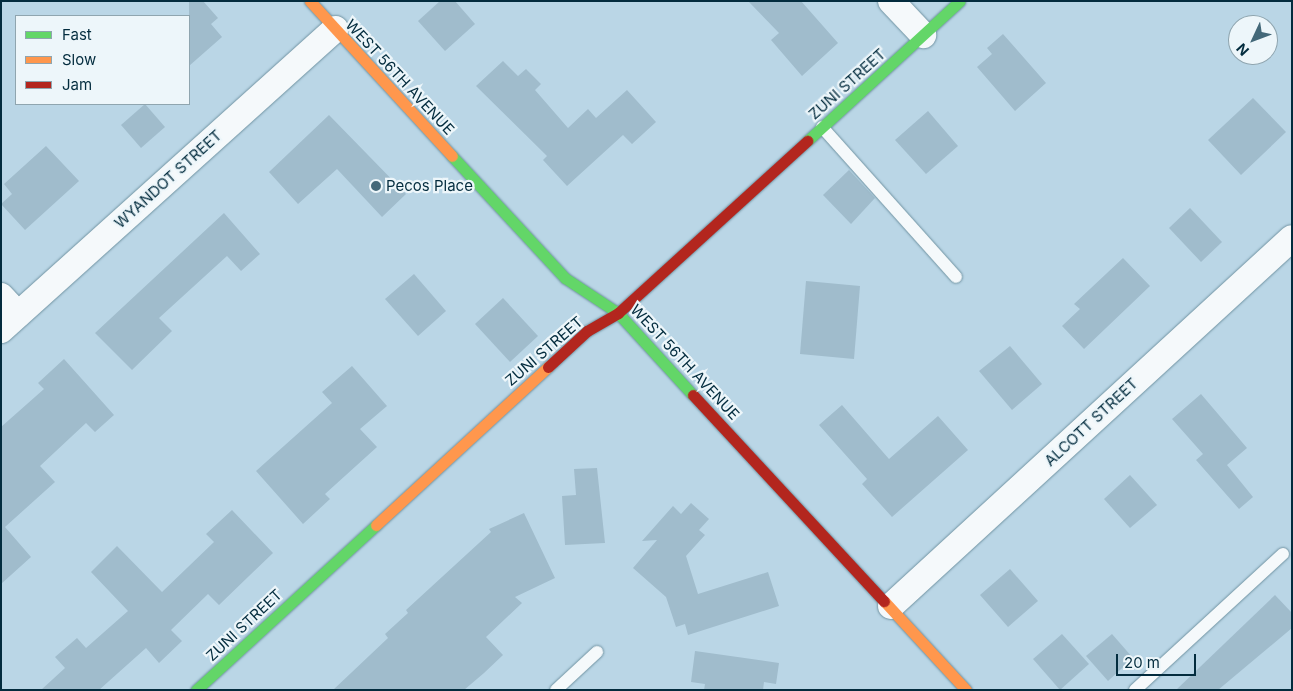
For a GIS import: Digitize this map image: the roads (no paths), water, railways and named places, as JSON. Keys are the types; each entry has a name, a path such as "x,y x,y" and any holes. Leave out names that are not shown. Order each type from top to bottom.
{"street":[{"name":"WEST 56TH AVENUE","path":"310,1 565,278 618,313 891,606 966,690"},
{"path":"891,1 923,35"},
{"name":"ZUNI STREET","path":"196,690 587,331 618,313 960,1"},
{"name":"WYANDOT STREET","path":"7,313 335,29"},
{"name":"ALCOTT STREET","path":"891,606 1292,238"}],"lane":[{"path":"822,127 956,278"},
{"path":"1135,690 1282,554"},
{"path":"556,690 597,652"}],"place":[{"name":"Pecos Place","path":"376,186"}]}
